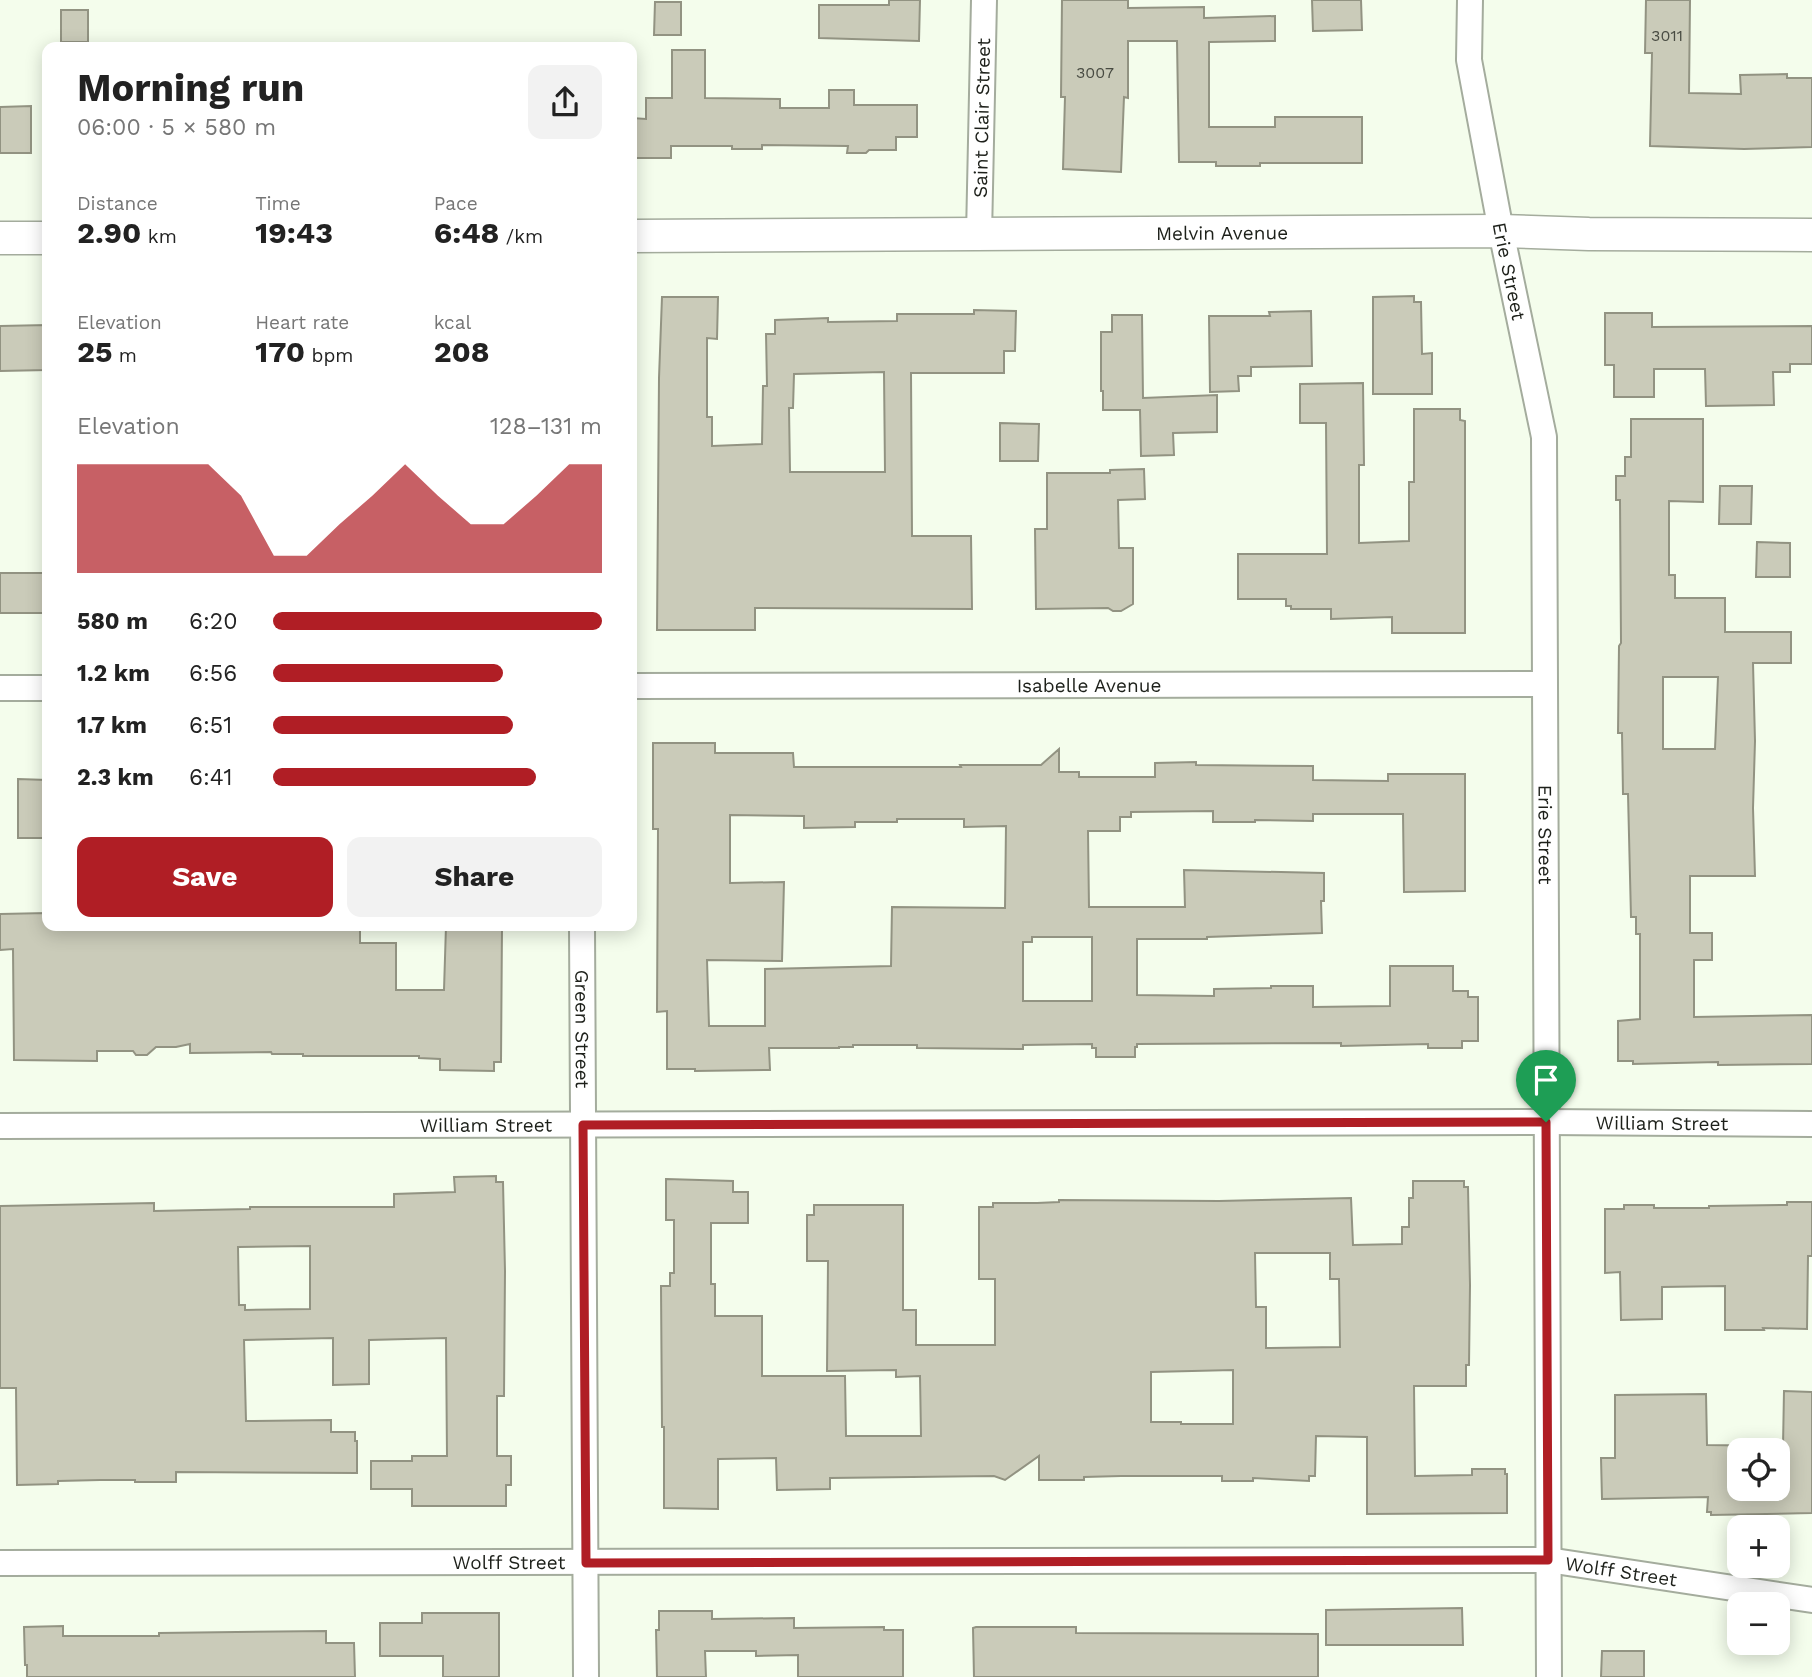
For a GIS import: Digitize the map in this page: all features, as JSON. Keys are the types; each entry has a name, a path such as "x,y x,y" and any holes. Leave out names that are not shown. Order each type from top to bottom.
{"street":[{"name":"Saint Clair Street","path":"979,235 984,0"},
{"name":"Erie Street","path":"1470,0 1469,60 1544,437 1549,1677"},
{"name":"Melvin Avenue","path":"637,236 1501,231 1589,234 1812,234"},
{"path":"0,238 42,237"},
{"name":"Isabelle Avenue","path":"637,686 1544,684"},
{"path":"0,688 42,688"},
{"name":"Green Street","path":"582,931 586,1677"},
{"name":"William Street","path":"0,1126 1546,1122 1812,1124"},
{"name":"Wolff Street","path":"0,1563 1548,1560 1812,1600"}],"building":[{"path":"889,0 920,0 919,41 819,38 819,5 889,5"},
{"path":"1062,0 1128,0 1128,8 1204,7 1204,18 1275,16 1275,41 1209,42 1209,127 1275,127 1275,117 1362,117 1362,163 1216,166 1216,162 1179,162 1177,41 1128,41 1128,98 1124,97 1121,172 1063,169 1065,97 1061,97"},
{"path":"1312,0 1361,0 1362,30 1313,31"},
{"path":"1646,0 1690,0 1689,93 1741,94 1740,75 1787,74 1787,78 1812,78 1812,147 1744,149 1650,146 1652,53 1645,53"},
{"path":"655,2 681,2 681,35 654,35"},
{"path":"61,10 88,10 88,42 61,42"},
{"path":"672,50 705,50 705,98 780,99 780,108 829,108 829,90 854,90 854,105 917,105 917,137 896,137 896,150 869,150 866,153 847,153 848,146 762,145 762,149 732,149 732,146 671,146 671,158 637,158 637,118 646,119 646,98 672,98"},
{"path":"31,106 31,153 0,153 0,107"},
{"path":"1414,296 1414,302 1421,302 1422,354 1432,353 1432,394 1373,394 1373,297"},
{"path":"662,297 718,297 717,339 707,338 707,417 712,417 712,446 762,444 763,386 767,386 766,334 775,334 775,320 828,318 828,322 897,321 897,314 1016,311 1015,351 1004,351 1004,373 911,373 912,536 971,536 972,609 755,608 755,630 657,630","holes":["884,372 885,472 790,472 789,408 793,408 794,374"]},
{"path":"1311,311 1312,366 1251,367 1251,376 1238,376 1239,391 1210,392 1209,316 1270,316 1269,312"},
{"path":"1605,313 1652,313 1652,327 1812,326 1812,364 1790,364 1790,372 1773,372 1774,405 1706,406 1705,369 1654,369 1654,397 1614,397 1614,365 1605,365"},
{"path":"1112,315 1142,315 1143,398 1217,395 1217,432 1173,433 1174,455 1141,456 1140,410 1103,410 1101,332 1112,332"},
{"path":"42,325 42,370 0,371 0,326"},
{"path":"1363,383 1364,465 1359,465 1359,543 1409,541 1409,482 1414,482 1414,409 1460,409 1460,420 1465,421 1465,633 1392,633 1392,617 1331,619 1331,609 1291,609 1291,606 1286,606 1286,599 1238,599 1238,554 1327,554 1326,423 1300,423 1300,384"},
{"path":"1631,419 1703,419 1703,502 1669,501 1669,575 1675,575 1675,598 1725,598 1725,632 1791,632 1791,663 1753,663 1755,876 1690,876 1690,933 1712,933 1712,960 1694,960 1694,1017 1812,1015 1812,1064 1633,1064 1633,1061 1618,1061 1618,1021 1640,1019 1640,934 1636,934 1636,917 1631,917 1628,794 1623,794 1622,733 1618,733 1621,643 1620,500 1616,500 1616,476 1625,476 1625,457 1631,457","holes":["1663,677 1718,677 1715,749 1663,749"]},
{"path":"1000,423 1039,424 1038,461 1000,461"},
{"path":"1144,469 1145,499 1118,500 1119,548 1133,548 1133,604 1121,611 1108,608 1036,609 1035,529 1047,529 1047,473 1110,473 1110,470"},
{"path":"1720,486 1752,486 1751,524 1719,524"},
{"path":"1757,542 1790,543 1790,577 1756,577"},
{"path":"0,573 42,573 42,613 0,613"},
{"path":"653,743 715,743 715,753 793,753 794,767 1041,765 1059,749 1059,772 1079,772 1079,777 1155,777 1155,763 1196,762 1196,765 1313,766 1313,780 1388,781 1388,774 1465,774 1465,891 1404,892 1403,814 1313,814 1313,821 1213,822 1213,811 1131,812 1131,817 1120,817 1120,831 1088,831 1089,907 1185,907 1184,870 1324,873 1322,933 1207,939 1137,939 1137,995 1214,996 1214,989 1313,986 1313,1007 1390,1006 1390,966 1453,966 1453,991 1468,991 1468,997 1478,997 1478,1041 1462,1041 1462,1048 1428,1048 1428,1044 1137,1044 1135,1057 1096,1057 1096,1048 1092,1048 1092,1044 1023,1045 1023,1049 853,1045 839,1048 769,1048 770,1070 667,1069 667,1011 657,1012 658,829 653,829","holes":["730,815 804,816 804,828 855,827 855,822 897,822 897,819 964,819 964,827 1006,826 1005,908 892,907 891,966 765,969 765,1026 709,1026 707,960 782,961 784,882 730,883","1032,937 1092,937 1092,1001 1023,1001 1023,942 1032,942"]},
{"path":"18,779 42,780 42,838 18,838"},
{"path":"42,913 42,931 360,931 360,943 396,943 396,990 444,990 446,931 502,931 501,1062 494,1062 494,1071 440,1070 440,1059 419,1056 190,1053 190,1044 156,1047 147,1055 136,1055 133,1051 97,1051 97,1061 14,1060 13,949 0,950 0,914"},
{"path":"496,1176 496,1182 503,1182 504,1396 497,1396 497,1456 511,1456 511,1485 506,1485 506,1506 412,1506 412,1489 371,1489 371,1461 412,1461 412,1456 447,1456 446,1338 369,1340 369,1384 333,1385 333,1338 244,1340 246,1421 331,1420 331,1432 355,1432 357,1473 176,1472 176,1482 100,1480 17,1485 16,1388 0,1388 0,1206 154,1203 154,1211 250,1207 394,1207 394,1194 455,1192 454,1177","holes":["310,1246 310,1309 245,1310 245,1305 239,1305 238,1247"]},
{"path":"666,1179 733,1181 733,1192 748,1192 748,1223 711,1223 711,1284 715,1284 715,1316 762,1316 762,1376 845,1376 846,1436 921,1436 920,1376 896,1377 896,1370 827,1371 828,1261 807,1261 807,1215 814,1215 814,1205 903,1205 903,1310 916,1310 916,1345 995,1345 995,1279 979,1279 979,1207 993,1207 993,1203 1059,1200 1351,1198 1353,1245 1402,1244 1402,1227 1409,1227 1409,1198 1413,1198 1413,1181 1464,1181 1464,1187 1468,1187 1470,1285 1469,1365 1466,1365 1466,1386 1414,1386 1415,1476 1472,1475 1472,1469 1505,1469 1507,1513 1367,1514 1367,1437 1316,1436 1315,1476 1309,1476 1309,1481 1253,1478 1253,1481 1222,1481 1222,1476 1121,1476 1084,1477 1084,1480 1039,1480 1039,1456 1005,1480 994,1476 830,1478 830,1489 777,1490 776,1458 718,1459 718,1509 664,1508 661,1286 670,1286 670,1273 674,1273 674,1220 666,1220","holes":["1255,1253 1330,1253 1330,1279 1339,1279 1340,1347 1266,1348 1266,1307 1256,1307","1233,1370 1233,1424 1151,1422 1151,1372"]},
{"path":"1787,1202 1812,1202 1812,1256 1808,1256 1807,1329 1725,1330 1725,1286 1662,1287 1662,1319 1621,1320 1620,1272 1605,1273 1605,1209 1624,1209 1624,1205 1709,1208 1787,1205"},
{"path":"1784,1391 1812,1392 1812,1513 1711,1515 1711,1512 1707,1512 1708,1497 1602,1499 1601,1458 1615,1458 1615,1395 1706,1394 1707,1445 1727,1445 1727,1501 1790,1501 1790,1438 1783,1438"},
{"path":"1462,1608 1463,1645 1326,1645 1326,1610"},
{"path":"659,1611 712,1611 712,1619 794,1618 794,1628 884,1627 884,1630 903,1630 903,1677 798,1677 798,1655 756,1656 756,1651 705,1651 706,1677 657,1677 656,1630 659,1630"},
{"path":"422,1613 499,1613 499,1677 443,1677 443,1656 380,1656 380,1623 422,1623"},
{"path":"63,1626 63,1636 326,1631 326,1643 354,1643 355,1677 27,1677 24,1627"},
{"path":"1076,1627 1076,1633 1318,1634 1318,1677 974,1677 973,1628"},
{"path":"1602,1651 1644,1651 1644,1677 1601,1677"}],"route":[{"path":"1546,1122 1548,1560 586,1563 583,1125 1546,1122"}]}
